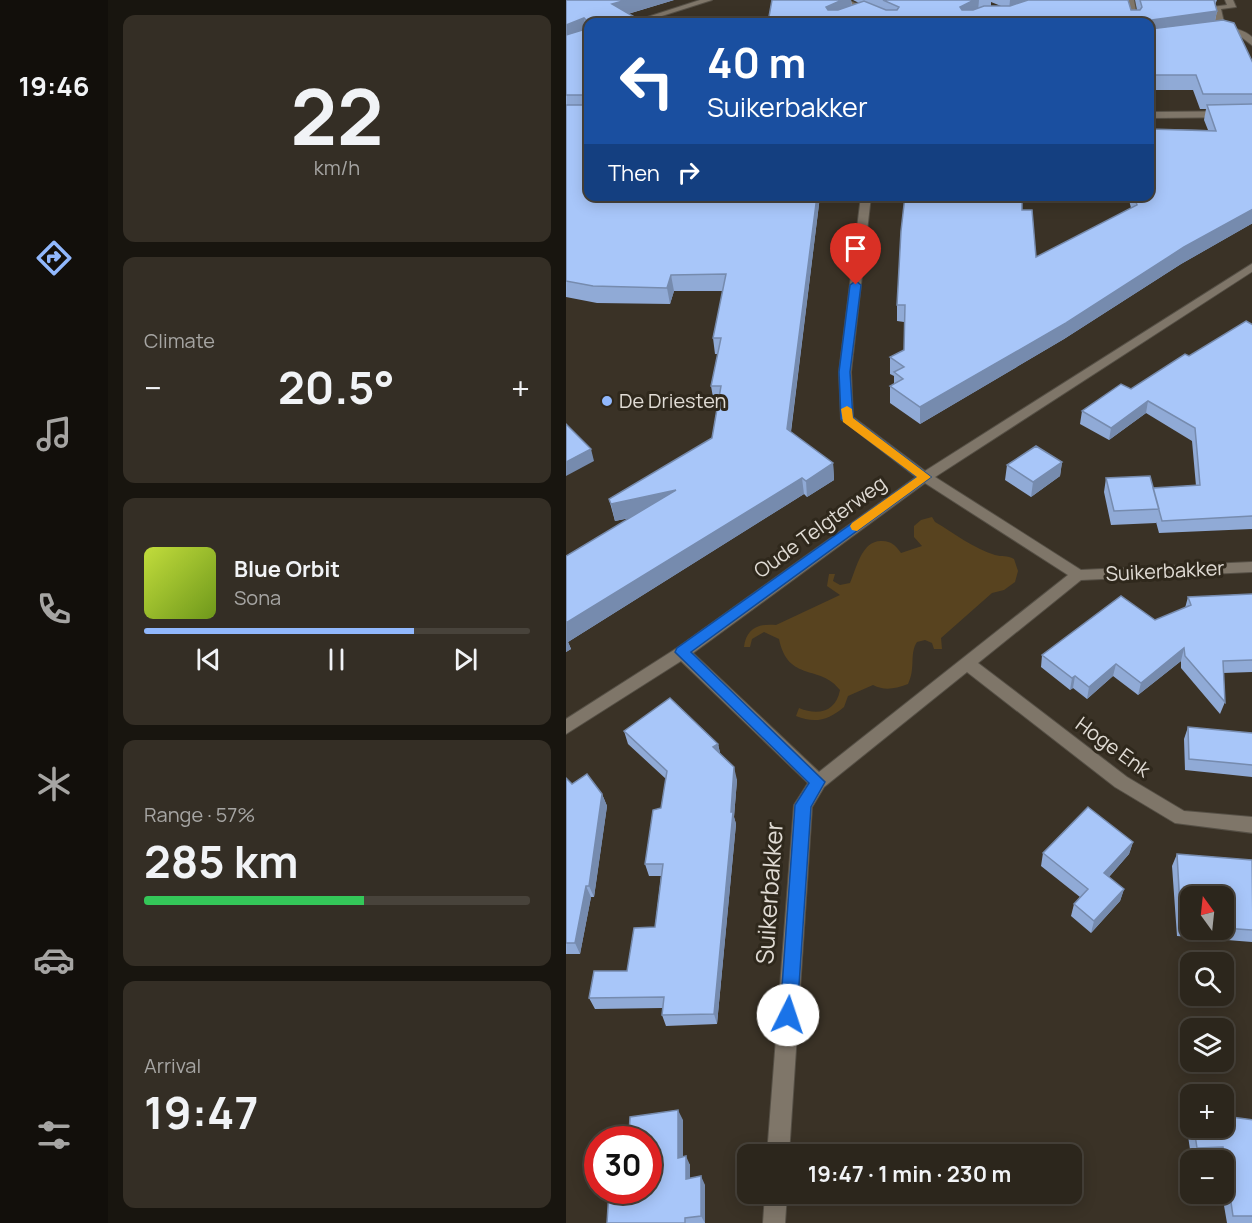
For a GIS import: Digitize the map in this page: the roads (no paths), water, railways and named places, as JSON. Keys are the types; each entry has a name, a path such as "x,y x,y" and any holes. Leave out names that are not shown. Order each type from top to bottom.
{"street":[{"path":"648,18 708,0"},
{"path":"841,0 883,18"},
{"path":"1229,0 1232,8 1216,7 1216,30 1239,31 1245,34 1253,44"},
{"path":"1117,5 1130,3 1133,18"},
{"path":"854,14 863,10"},
{"path":"1154,115 1253,114"},
{"name":"Suikerbakker","path":"865,201 845,372 847,419 925,477 1078,575 1253,567"},
{"name":"Oude Telgterweg","path":"566,727 682,652 925,477 1253,266"},
{"name":"Suikerbakker","path":"780,1144 803,805 818,782 1078,575"},
{"path":"682,652 818,782"},
{"name":"Hoge Enk","path":"966,663 1121,782 1181,818 1253,825"},
{"path":"774,1223 775,1204"}],"place":[{"name":"De Driesten","path":"607,401"}]}
